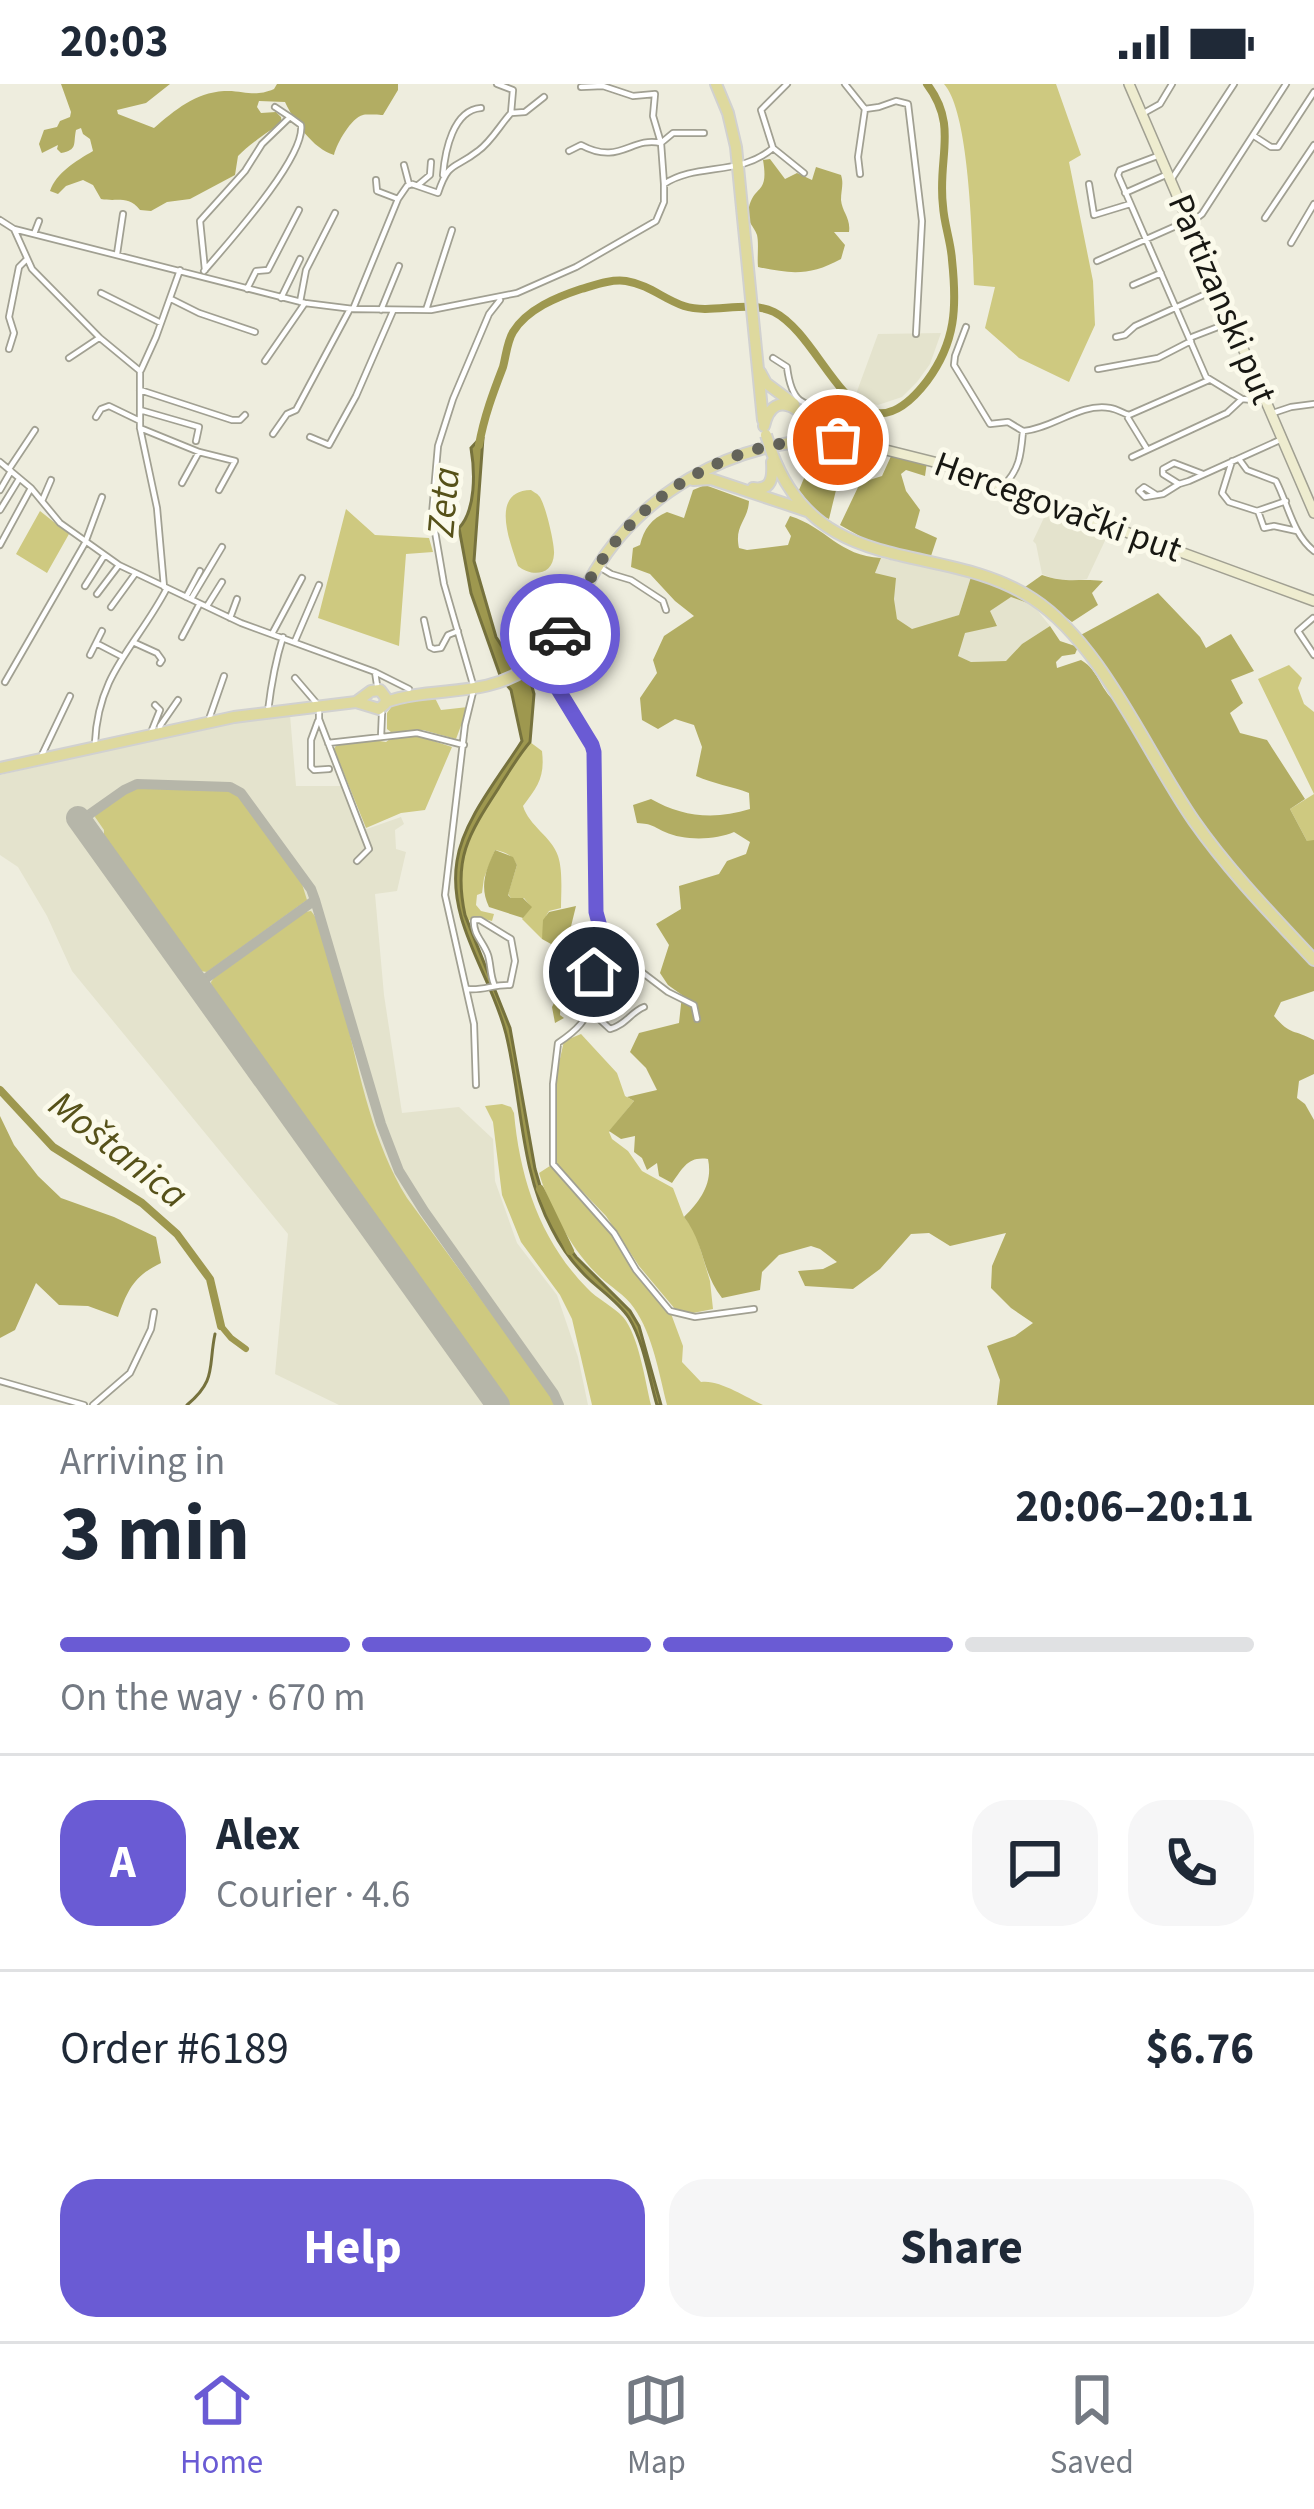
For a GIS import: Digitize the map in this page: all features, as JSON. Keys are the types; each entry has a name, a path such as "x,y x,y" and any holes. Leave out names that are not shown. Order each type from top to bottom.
{"main road":[{"path":"716,84 730,119 738,166 765,430 787,484 810,512 838,533 874,549 999,581 1056,616 1092,656 1202,833 1314,960"},
{"name":"Partizanski put","path":"1129,84 1314,513"},
{"path":"755,352 766,383 809,418 820,431 818,440"},
{"path":"765,430 769,411 786,404 850,441"},
{"path":"796,442 809,418"},
{"path":"0,767 208,722 268,712 319,712 374,695 496,683 535,662 559,635 612,546 686,480 711,473 731,458 796,442 871,445"},
{"name":"Hercegovački put","path":"871,445 930,460 1313,600"},
{"path":"711,473 730,482 766,487 773,478 776,449"},
{"path":"730,482 731,458"},
{"path":"711,473 810,512"}],"street":[{"path":"443,176 479,151 511,113 513,90 497,84"},
{"path":"772,84 784,87"},
{"path":"845,84 865,109 860,174"},
{"path":"1142,114 1160,104 1172,84"},
{"path":"1125,193 1169,177 1234,84"},
{"path":"1097,261 1202,214 1286,84"},
{"path":"0,220 14,229 203,273 302,303 393,311 501,298 576,267 656,221 664,202 661,143 652,116 655,94 633,96 603,86 581,87"},
{"path":"784,87 761,110 773,148 805,173"},
{"path":"1254,136 1278,147 1314,92"},
{"path":"511,113 525,112 544,97"},
{"path":"865,109 899,100 908,104 910,112 922,220 916,334"},
{"path":"203,273 292,158 303,134 301,125 275,106"},
{"path":"409,184 438,193 458,121 469,110 481,108"},
{"path":"203,273 200,221 290,117"},
{"path":"569,152 581,145 597,153 616,153 645,141 661,143 673,133 704,133"},
{"path":"1265,218 1314,146"},
{"path":"664,184 687,173 738,166 773,148"},
{"path":"1160,155 1118,172 1125,193 1209,380 1242,399 1265,401"},
{"path":"418,185 431,172 430,162"},
{"path":"1301,164 1314,172"},
{"path":"273,434 287,414 296,410 352,309 409,184 404,165"},
{"path":"376,180 376,191 398,200"},
{"path":"1089,184 1094,215 1130,204"},
{"path":"1291,243 1314,204"},
{"path":"247,289 256,271 268,270 298,210"},
{"path":"265,361 302,303 306,270 334,213"},
{"path":"117,254 123,214"},
{"path":"34,234 39,221"},
{"path":"14,229 26,260 100,338 140,371"},
{"path":"426,310 452,230"},
{"path":"280,298 300,259"},
{"path":"9,349 14,333 10,310 26,260"},
{"path":"381,310 399,266"},
{"path":"95,747 100,700 166,587 140,424 140,371 180,270"},
{"path":"1133,285 1161,273"},
{"path":"1115,337 1217,289"},
{"path":"101,293 161,323"},
{"path":"170,298 255,332"},
{"path":"476,1085 476,1038 445,895 474,688 436,552 432,514 438,446 453,399 489,314 501,298"},
{"path":"481,301 489,314"},
{"path":"310,437 326,446 330,443 393,311"},
{"path":"1098,369 1158,358 1231,322"},
{"path":"967,327 954,365 990,424 1008,422 1023,431 1037,430 1069,413 1108,408 1129,415 1209,380"},
{"path":"69,358 100,338"},
{"name":"Hercegovački put","path":"773,358 787,367 789,386 798,400 809,406 848,410 871,445"},
{"path":"140,389 232,420 245,415"},
{"path":"1132,457 1227,413 1242,399"},
{"path":"1271,414 1314,404"},
{"path":"96,417 102,407 109,406 199,452 235,461 219,490"},
{"path":"140,410 199,428 196,441"},
{"path":"1129,415 1147,448"},
{"path":"0,490 34,430"},
{"path":"1002,487 1020,463 1023,431"},
{"path":"1155,494 1282,439"},
{"path":"182,483 199,452"},
{"path":"1235,459 1244,468 1276,481 1297,532 1314,551"},
{"path":"1235,459 1223,498 1258,511 1286,501"},
{"path":"0,462 31,488 60,523 119,565 230,618 295,641 374,695 405,693"},
{"path":"1179,484 1163,474 1168,464 1203,474"},
{"path":"0,510 19,478"},
{"path":"42,500 51,480"},
{"path":"0,545 31,488"},
{"path":"5,682 85,543 102,497"},
{"path":"1258,511 1264,528 1297,532"},
{"path":"189,598 222,547"},
{"path":"85,586 104,556"},
{"path":"97,594 119,565"},
{"path":"598,566 631,580 663,601 666,610"},
{"path":"189,598 200,571"},
{"path":"111,607 135,574"},
{"path":"272,634 302,578"},
{"path":"182,637 222,581"},
{"path":"295,641 319,585"},
{"path":"230,618 237,599"},
{"path":"1313,600 1314,618 1298,631 1313,650"},
{"path":"424,620 434,650 458,631"},
{"path":"90,655 102,632"},
{"path":"268,712 272,671 283,638"},
{"path":"133,642 158,653 160,663"},
{"path":"95,644 122,656"},
{"path":"535,662 594,752 596,912 604,937 594,972 596,1016 610,1029 644,1007"},
{"path":"208,722 224,676"},
{"path":"295,678 319,712 369,845 367,854 357,861"},
{"path":"374,695 381,736"},
{"path":"40,759 70,696"},
{"path":"155,734 178,700"},
{"path":"154,705 160,709 155,734"},
{"path":"319,712 311,740 311,767 329,769"},
{"path":"328,743 417,733 464,745"},
{"path":"466,988 511,984 515,955 512,941 474,920 472,926 488,955 494,984"},
{"path":"600,960 608,968 643,973 694,1005 697,1019"},
{"path":"593,997 581,1026 559,1042 554,1070 553,1164 615,1233 636,1270 670,1311 695,1317 754,1310"},
{"path":"93,1405 130,1373 154,1312"},
{"path":"0,1381 84,1405"}],"shaded area":[{"path":"61,84 170,84 146,103 117,110 154,128 186,104 214,92 260,93 277,84 398,84 398,90 383,115 364,115 354,121 334,155 312,141 285,102 259,101 261,113 276,112 282,124 238,156 235,175 190,199 167,202 151,211 127,201 101,199 93,185 83,180 58,194 50,191 62,173 93,151 81,128 70,150 61,153 58,145 42,153 39,144 44,130 70,117"},
{"path":"944,84 1056,84 1081,155 1069,162 1093,281 1095,325 1069,382 1019,358 985,328 995,287 974,285 964,149 953,99"},
{"path":"770,159 785,179 797,173 812,180 816,167 841,175 849,232 834,232 845,245 841,259 800,272 758,267 757,235 748,212 763,184 763,160"},
{"path":"941,333 930,364 902,397 878,405 856,394 878,334"},
{"path":"481,437 474,561 496,637 523,679 531,683 534,694 530,742 487,805 466,848 461,878 465,915 510,1028 545,1203 576,1257 639,1326 661,1405 657,1405 629,1318 574,1262 541,1206 506,1034 458,906 457,861 467,830 522,741 511,690 501,678 471,593 459,528 471,501 471,448"},
{"path":"846,449 829,519 817,514 799,490 816,450"},
{"path":"892,454 927,462 925,476 906,470 901,474 920,510 915,528 937,538 931,556 874,544 840,525 860,483 882,476"},
{"path":"705,485 749,501 738,534 739,548 788,545 791,536 785,526 790,516 843,547 881,558 875,573 896,578 897,619 912,629 959,615 971,577 999,585 1033,605 1011,597 990,611 997,626 965,633 958,656 971,662 1006,661 1050,626 1060,641 1078,647 1075,654 1056,662 1057,668 1081,660 1118,703 1077,637 1158,593 1206,648 1231,634 1254,671 1231,680 1243,703 1230,713 1240,733 1267,740 1305,799 1290,809 1307,841 1314,840 1314,991 1281,1002 1274,1016 1314,1040 1314,1074 1299,1081 1297,1098 1314,1120 1314,1405 997,1405 1000,1380 987,1346 1033,1323 991,1288 992,1266 1006,1233 950,1246 929,1233 911,1234 880,1269 853,1289 805,1286 798,1271 823,1269 837,1262 811,1246 779,1255 762,1272 760,1290 722,1298 684,1217 704,1191 708,1159 691,1161 672,1183 659,1176 657,1163 647,1170 634,1152 635,1136 621,1139 609,1131 634,1101 627,1097 657,1090 646,1068 630,1052 639,1033 679,1023 682,995 660,973 669,945 656,924 681,909 679,886 719,874 727,861 746,854 750,842 734,832 700,838 673,835 637,823 633,805 651,799 675,810 711,815 750,809 749,793 696,776 702,747 694,725 675,719 658,729 642,720 640,698 657,673 653,660 664,636 694,616 650,574 631,567 633,548 661,515 667,512 684,518 693,490"},
{"path":"531,490 544,506 554,549 550,567 535,573 518,566 506,519 510,499"},
{"path":"1049,507 1110,530 1087,579 1064,583 1042,574 1033,541"},
{"path":"346,509 375,535 429,538 433,552 406,554 399,646 318,618"},
{"path":"40,511 69,534 47,573 16,554"},
{"path":"881,558 971,577 959,615 912,630 897,619 894,599 875,573"},
{"path":"1042,575 1103,581 1092,593 1098,605 1072,622 1025,587"},
{"path":"1011,597 1033,605 1050,626 1006,661 971,662 957,656 964,633 997,625 989,611"},
{"path":"1289,665 1302,678 1298,688 1304,704 1314,712 1314,794 1258,679"},
{"path":"435,698 441,710 468,707 456,739 423,730 387,729 387,713 394,703"},
{"path":"290,715 296,786 342,786 361,831 401,817 404,824 395,830 396,849 406,852 397,891 375,894 402,1113 459,1107 493,1139 495,1181 517,1243 557,1295 588,1405 339,1405 275,1374 288,1234 72,971 18,867 0,855 0,775 233,722"},
{"path":"418,736 452,747 425,810 401,813 366,828 334,749 337,744"},
{"path":"530,742 542,751 542,768 523,806 555,849 561,875 561,908 549,911 542,939 522,919 531,907 524,898 508,894 517,865 508,854 495,850 482,893 477,895 476,905 494,914 492,921 473,916 468,922 460,884 470,836"},
{"path":"143,787 236,793 302,884 307,900 207,972 200,971 104,838 95,817 127,792"},
{"path":"1314,794 1314,841 1307,841 1290,809"},
{"path":"495,850 513,857 517,865 508,895 523,898 532,907 523,918 489,907 484,885"},
{"path":"576,906 563,959 560,1015 564,1018 555,1023 552,1007 556,999 548,974 551,944 542,939 543,920 549,912"},
{"path":"311,911 327,944 364,1092 393,1173 554,1405 508,1405 212,989 214,978"},
{"path":"581,1034 617,1073 625,1096 634,1101 609,1132 642,1171 673,1188 695,1231 713,1309 693,1313 675,1309 606,1216 555,1159 557,1072 564,1041"},
{"path":"502,1104 514,1113 527,1185 545,1229 591,1292 629,1325 651,1405 592,1405 572,1319 521,1242 502,1195 493,1122 485,1106"},
{"path":"0,1116 14,1145 61,1198 156,1237 161,1263 133,1284 118,1317 88,1306 59,1305 36,1283 15,1330 0,1338"},
{"path":"553,1164 615,1233 636,1270 670,1311 683,1346 682,1362 701,1382 724,1386 763,1405 667,1405 641,1319 580,1255 556,1215 539,1173"}],"waterway":[{"name":"Zeta","path":"479,445 509,340 519,324 553,300 615,281 635,283 695,308 753,307 774,312 793,327 861,407 881,413 902,406 937,367 954,309 942,189 945,128 927,84"},
{"name":"Moštanica","path":"0,1090 53,1147 142,1203 177,1234 210,1279 221,1326"},
{"name":"Zeta","path":"540,1189 570,1251"},
{"path":"221,1326 246,1349"},
{"name":"Moštanica","path":"187,1405 207,1380 215,1334"}],"taxiway":[{"path":"80,821 137,784 230,787 241,793 311,889 399,1171 559,1405"},
{"path":"198,984 315,900"}],"runway":[{"path":"78,818 498,1405"}],"way so far":[{"path":"560,634 612,546 680,484 750,451 838,440"}],"route":[{"path":"560,634 539,658 594,752 596,912 604,937 603,954 594,972"}]}
